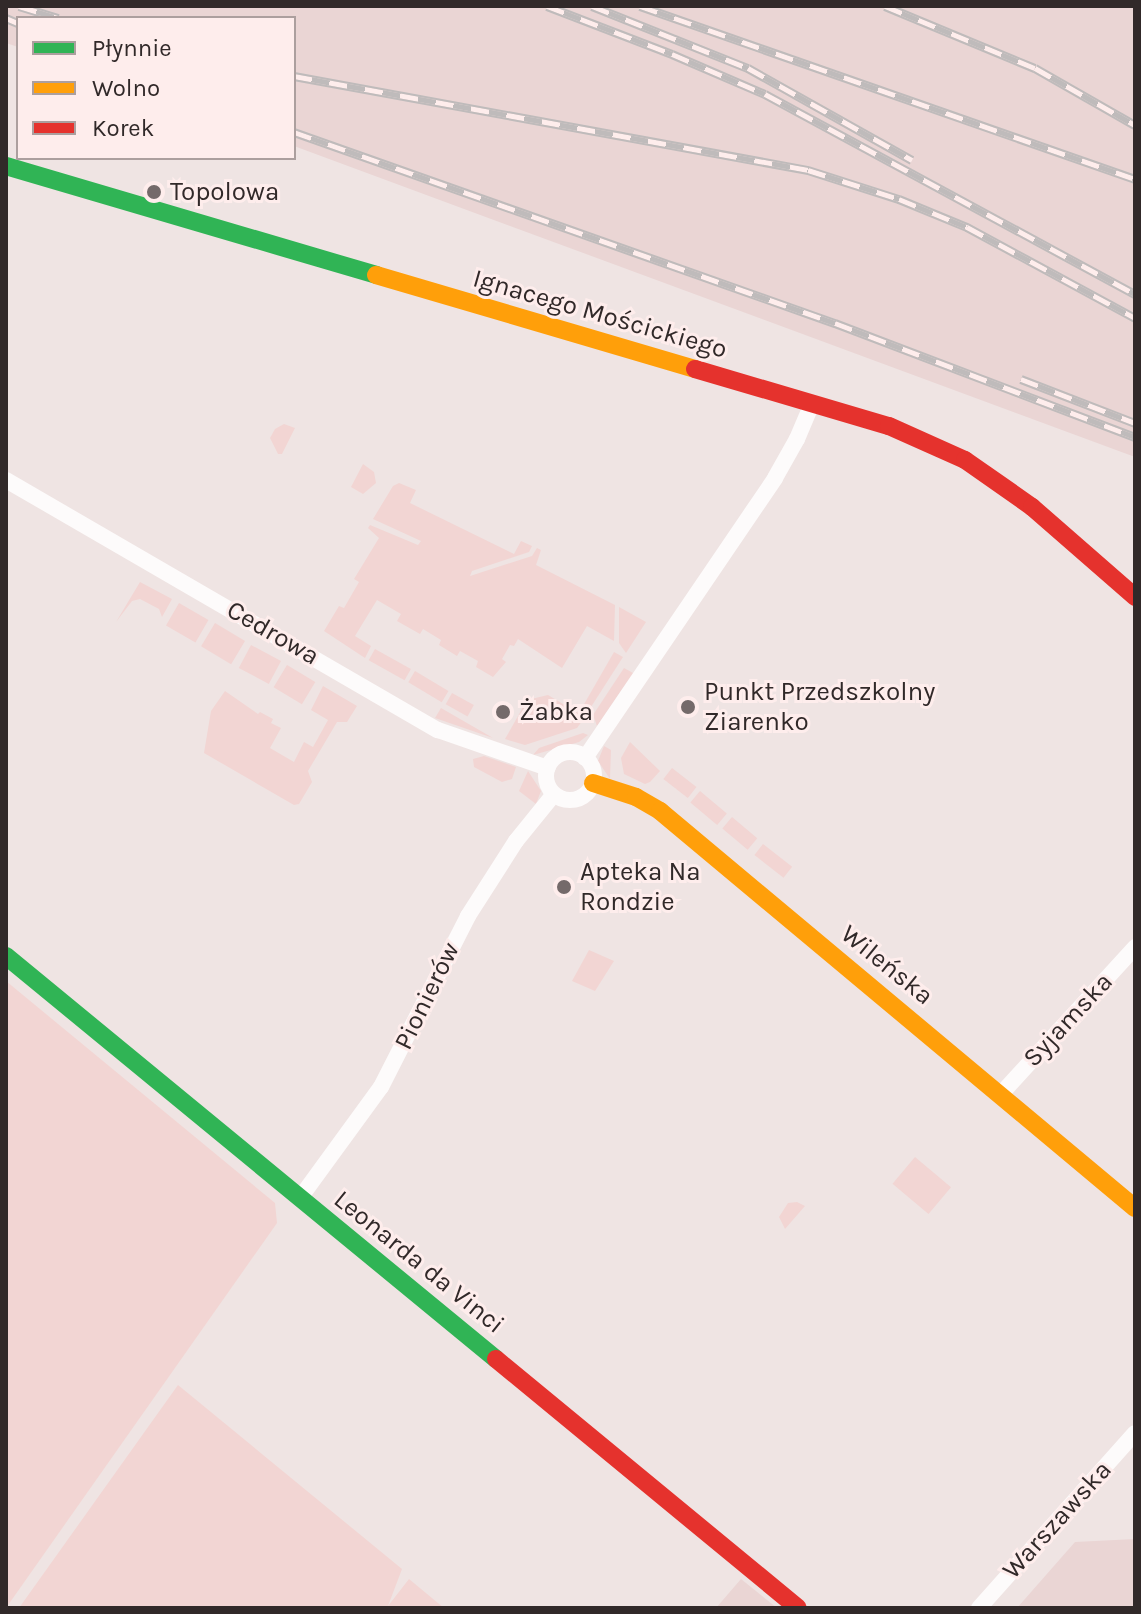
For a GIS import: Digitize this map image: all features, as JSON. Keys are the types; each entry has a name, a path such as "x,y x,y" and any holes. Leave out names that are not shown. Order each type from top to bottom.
{"street":[{"name":"Ignacego Mościckiego","path":"6,166 889,426 965,460 1032,507 1135,597"},
{"path":"585,758 775,478 797,439 812,403"},
{"name":"Cedrowa","path":"6,480 438,730 548,768"},
{"path":"574,753 585,758 591,766 593,783 583,796 574,800 554,794 546,781 548,768 560,754 574,753"},
{"name":"Wileńska","path":"593,783 636,797 660,811 1135,1208"},
{"name":"Pionierów","path":"300,1198 381,1087 468,916 516,841 554,794"},
{"name":"Syjamska","path":"1001,1094 1135,947"},
{"name":"Leonarda da Vinci","path":"6,956 798,1608"},
{"name":"Warszawska","path":"979,1608 1135,1433"}],"shaded area":[{"path":"6,6 1135,6 1135,457 296,147 296,16 16,16 16,46 6,43"},
{"path":"284,424 295,428 282,454 278,454 270,438 275,429"},
{"path":"363,464 374,472 376,483 363,494 351,487"},
{"path":"399,483 416,490 410,503 514,554 521,541 532,546 529,552 472,571 470,576 532,556 537,548 541,550 536,565 615,605 614,641 587,626 562,668 518,639 514,646 510,645 502,659 506,662 493,677 476,667 478,661 460,651 457,656 439,645 441,640 423,629 420,634 397,621 401,614 377,600 355,636 371,646 365,658 324,631 339,606 344,608 359,582 354,579 379,538 368,528 370,525 418,545 421,541 373,519 393,486"},
{"path":"140,582 172,599 162,617 159,609 140,599 132,601 116,622"},
{"path":"179,603 208,620 195,643 166,626"},
{"path":"619,607 646,622 626,653 619,643"},
{"path":"215,623 245,641 231,664 201,646"},
{"path":"251,645 281,661 269,684 239,668"},
{"path":"375,649 411,669 405,680 369,660"},
{"path":"614,652 623,657 591,707 583,706"},
{"path":"287,665 315,682 302,704 274,687"},
{"path":"624,668 633,673 597,726 593,715"},
{"path":"415,671 448,691 442,702 408,682"},
{"path":"323,686 357,706 347,722 337,722 308,771 312,782 299,804 294,805 204,753 211,711 225,691 258,714 260,712 273,719 271,723 281,728 270,748 294,762 304,742 313,747 328,720 311,710"},
{"path":"452,693 474,705 468,716 446,704"},
{"path":"548,695 585,717 577,728 525,745 505,739 527,700"},
{"path":"441,708 493,738 435,718"},
{"path":"583,733 588,735 579,742 533,755 539,748"},
{"path":"630,742 660,771 650,782 645,784 624,774 621,758"},
{"path":"604,746 611,750 610,779 598,761"},
{"path":"484,756 516,767 512,779 502,782 474,767 473,759"},
{"path":"672,768 696,787 688,798 663,779"},
{"path":"528,771 541,791 536,804 519,791"},
{"path":"700,791 727,813 717,825 690,802"},
{"path":"732,817 757,838 748,850 722,828"},
{"path":"763,844 792,867 784,878 754,855"},
{"path":"589,950 614,961 595,991 572,981"},
{"path":"6,981 275,1203 277,1223 6,1608"},
{"path":"915,1157 951,1187 929,1214 893,1184"},
{"path":"797,1202 805,1206 785,1229 779,1217 788,1203"},
{"path":"178,1385 402,1569 388,1606 409,1579 444,1608 19,1608"},
{"path":"1135,1539 1135,1608 1017,1608 1075,1542"},
{"path":"741,1579 777,1608 716,1608"}],"railway":[{"path":"19,6 52,16"},
{"path":"547,6 765,94 1135,294"},
{"path":"592,6 748,68 912,160"},
{"path":"640,6 1135,179"},
{"path":"885,6 1035,68 1135,125"},
{"path":"6,18 16,22"},
{"path":"296,76 808,170 899,199 967,227 1135,318"},
{"path":"296,133 835,323 1135,437"},
{"path":"1021,379 1135,423"}],"traffic: fast":[{"path":"6,166 376,275"},
{"path":"6,956 496,1359"}],"traffic: slow":[{"path":"376,275 695,369"},
{"path":"593,783 636,797 660,811 1135,1208"}],"traffic: jam":[{"path":"695,369 889,426 965,460 1032,507 1135,597"},
{"path":"496,1359 798,1608"}],"place":[{"name":"Topolowa","path":"154,192"},
{"name":"Punkt Przedszkolny Ziarenko","path":"688,707"},
{"name":"Żabka","path":"503,712"},
{"name":"Apteka Na Rondzie","path":"564,887"}]}
